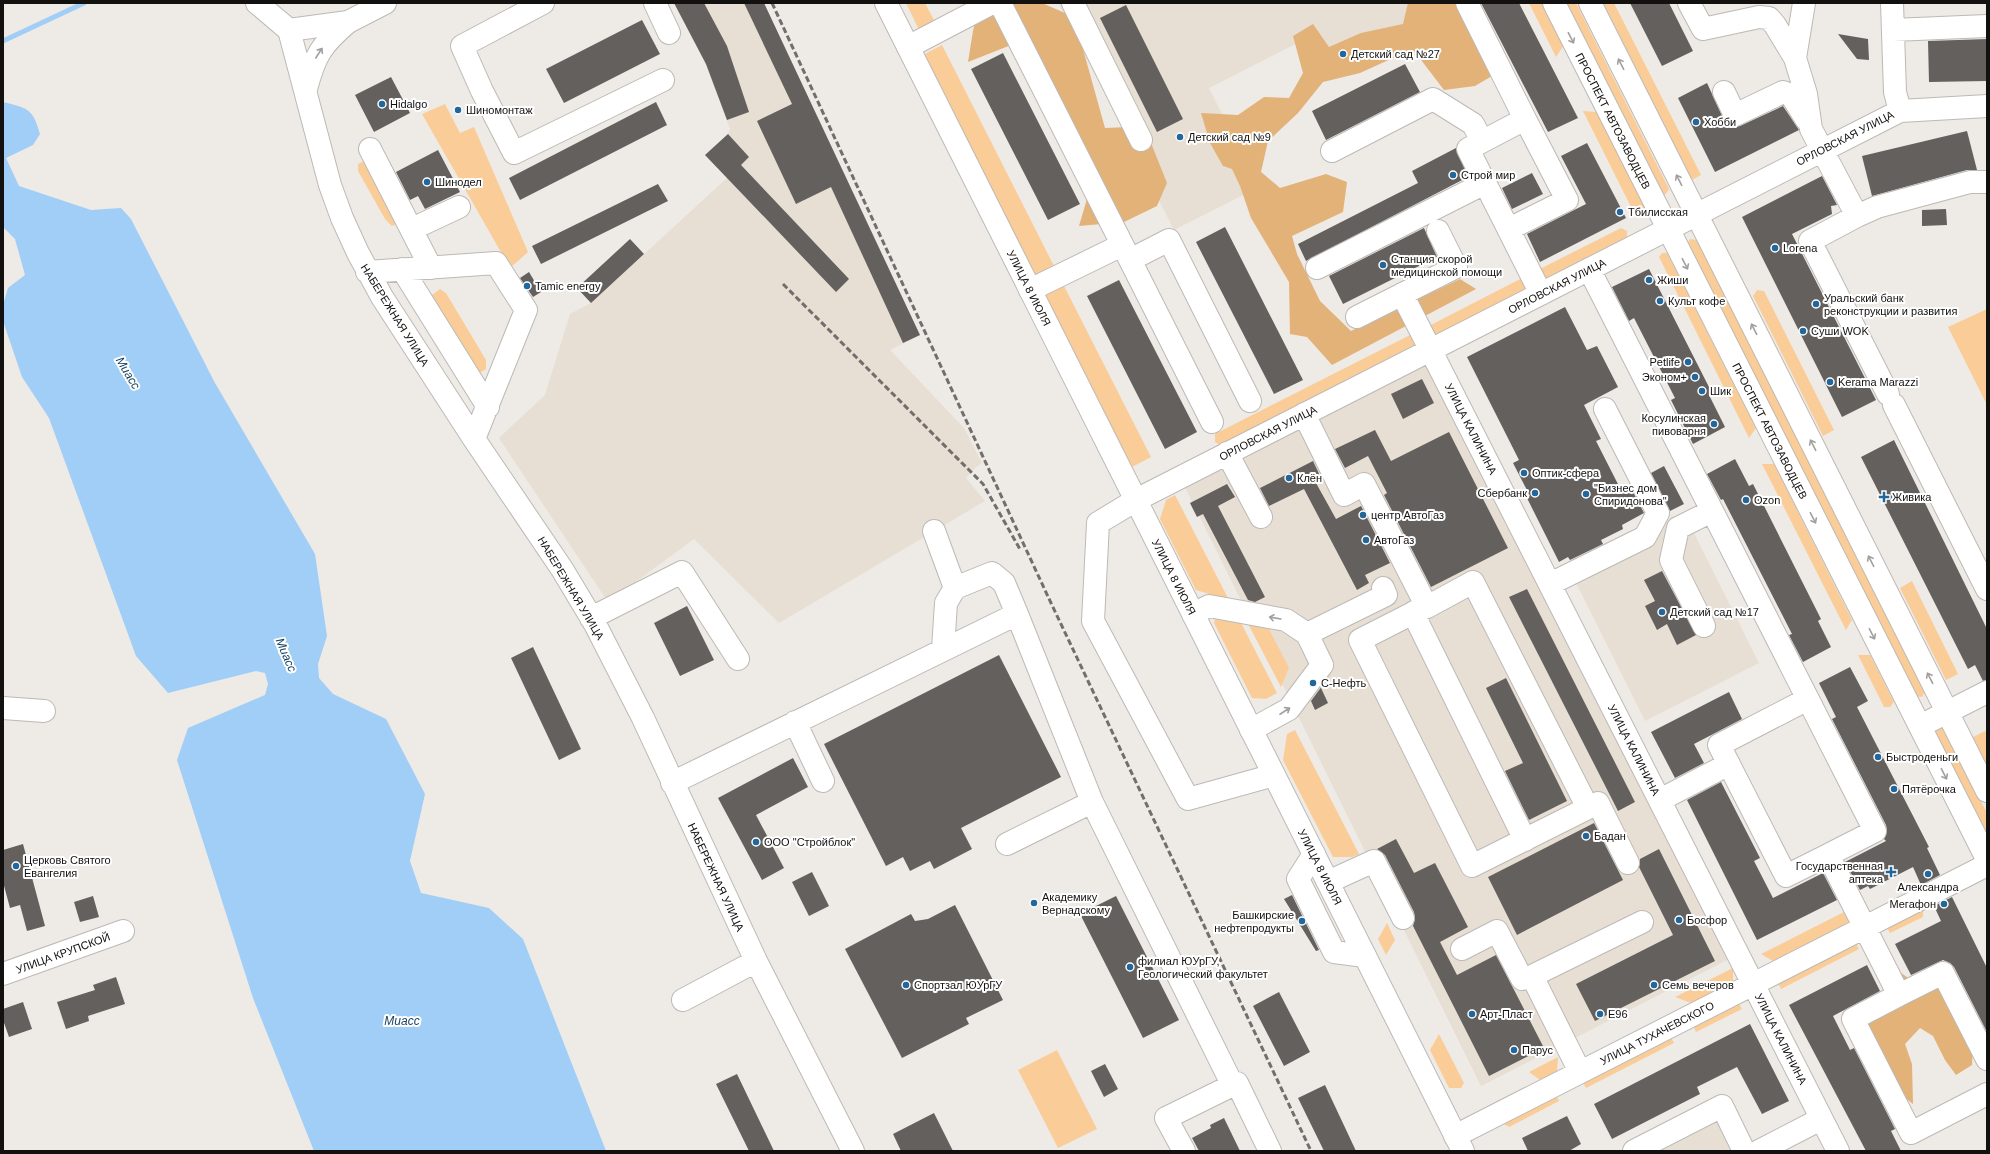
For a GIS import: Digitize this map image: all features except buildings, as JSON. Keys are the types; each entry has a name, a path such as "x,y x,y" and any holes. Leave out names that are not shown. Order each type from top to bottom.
{"street":[{"path":"257,3 289,30 348,22"},
{"path":"306,89 313,62 328,39 348,22 385,3"},
{"path":"543,3 457,51 482,91 514,153 663,80"},
{"path":"655,3 669,32"},
{"name":"УЛИЦА 8 ИЮЛЯ","path":"886,3 1459,1144"},
{"path":"908,47 992,3"},
{"path":"1000,3 1212,422"},
{"path":"1073,3 1141,140"},
{"path":"1467,3 1567,200 1509,230"},
{"name":"ПРОСПЕКТ АВТОЗАВОДЦЕВ","path":"1554,3 1667,230 1987,859"},
{"path":"1590,3 1987,791"},
{"path":"1689,3 1703,28 1759,17 1769,18 1775,25 1795,58 1806,94 1811,129"},
{"path":"1795,58 1804,3"},
{"path":"1892,3 1895,92 1900,111"},
{"path":"1893,30 1987,26"},
{"name":"НАБЕРЕЖНАЯ УЛИЦА","path":"289,30 306,89 330,185 342,218 367,272 474,439 562,569 591,618 643,718 756,961 853,1151"},
{"path":"1724,92 1735,115 1783,92 1791,95 1801,108 1857,216"},
{"path":"1332,151 1433,99 1473,124 1482,141"},
{"name":"ОРЛОВСКАЯ УЛИЦА","path":"1274,775 1188,799 1093,621 1098,523 1136,500 1227,453 1900,111 1987,106"},
{"path":"1526,119 1468,149 1541,294"},
{"path":"370,149 431,268"},
{"path":"1987,182 1970,182 1877,207 1810,240 1987,588"},
{"path":"1317,268 1485,183"},
{"path":"412,229 459,207"},
{"path":"1357,317 1456,267 1438,231"},
{"path":"1030,290 1126,252 1169,240 1250,401"},
{"path":"367,272 496,263 526,310 474,439"},
{"path":"402,269 488,407"},
{"path":"1589,269 1808,699 1875,831 1786,876 1719,745 1808,699"},
{"name":"УЛИЦА КАЛИНИНА","path":"1402,294 1838,1151"},
{"path":"1550,584 1645,537 1658,513 1605,409"},
{"path":"1304,414 1344,495 1364,484 1420,610 1526,840"},
{"path":"1227,453 1261,517"},
{"path":"1704,626 1671,560 1678,528 1712,511"},
{"path":"934,531 955,588"},
{"path":"591,618 682,572 738,659"},
{"path":"944,649 946,603 955,588 992,573 1004,583 1092,802 1232,1086"},
{"path":"1588,808 1473,582 1360,640 1472,866 1526,840 1598,803 1628,863"},
{"path":"1307,634 1386,595 1382,588"},
{"path":"1193,614 1209,606 1286,620 1307,634 1322,665 1290,709 1251,730"},
{"path":"672,782 1017,614"},
{"path":"1920,726 1987,692"},
{"path":"3,708 44,711"},
{"path":"795,722 823,781"},
{"path":"1660,800 1729,764"},
{"path":"1007,844 1092,802"},
{"path":"1314,854 1298,879 1334,952 1365,956"},
{"path":"1828,855 1900,995"},
{"path":"1328,882 1374,861 1403,918"},
{"name":"УЛИЦА ТУХАЧЕВСКОГО","path":"1459,1144 1580,1072 1987,865"},
{"path":"1462,949 1497,931 1522,979 1532,976 1642,922"},
{"name":"УЛИЦА КРУПСКОЙ","path":"3,974 123,931"},
{"path":"683,1000 756,961"},
{"path":"1987,1059 1943,973 1853,1019 1911,1132 1987,1094"},
{"path":"1532,976 1580,1072"},
{"path":"1184,1151 1166,1118 1237,1083 1270,1151"},
{"path":"1634,1151 1722,1106 1744,1151"},
{"path":"1759,1151 1822,1119"}],"shaded area":[{"path":"674,3 764,3 920,335 890,350 964,428 982,463 966,478 985,501 779,623 694,539 608,602 499,438 545,395 570,314 591,303 727,178 705,155 728,134 730,129 706,65"},
{"path":"906,3 925,3 937,26 921,34"},
{"path":"980,3 1042,3 1074,17 1105,128 1128,127 1151,143 1167,183 1157,206 1124,222 1079,226 1092,182 1021,41 968,62 973,31"},
{"path":"1408,3 1461,3 1497,73 1475,86 1444,90 1415,52 1393,58 1360,73 1323,82 1298,113 1268,141 1261,172 1280,188 1326,174 1347,182 1343,212 1292,236 1297,254 1320,301 1351,331 1460,279 1476,289 1332,365 1307,337 1290,334 1289,282 1251,218 1240,186 1232,169 1223,166 1210,143 1201,113 1238,115 1264,97 1289,98 1303,73 1293,36 1313,24 1329,47 1361,33 1403,24"},
{"name":"Детский сад №9","path":"1433,3 1439,17 1329,72 1311,36 1209,88 1259,187 1174,230 1059,4"},
{"path":"1529,3 1543,3 1564,45 1556,57"},
{"path":"1563,3 1576,3 1669,189 1665,195 1658,194"},
{"path":"1603,3 1614,3 1701,175 1692,180"},
{"path":"942,45 1055,268 1036,278 923,55"},
{"path":"445,104 460,133 474,127 528,252 510,268 422,114"},
{"path":"1583,111 1597,112 1647,212 1643,217 1636,217"},
{"path":"366,160 399,223 392,226 385,219 358,171 358,164"},
{"path":"1621,228 1627,231 1627,239 1539,283 1534,272"},
{"path":"1690,239 1697,240 1926,690 1922,697 1913,696 1686,246"},
{"path":"1662,253 1667,253 1756,428 1749,438 1659,257"},
{"path":"1528,275 1533,287 1429,340 1423,329"},
{"path":"1063,284 1151,457 1132,467 1044,294"},
{"path":"440,289 446,293 486,360 486,369 478,374 431,303 432,295"},
{"path":"1757,290 1764,291 1834,430 1823,436 1753,296"},
{"path":"1987,309 1987,405 1948,327"},
{"path":"1418,331 1424,342 1221,446 1215,442 1215,434"},
{"path":"1429,357 1733,957 1481,1086 1183,483"},
{"path":"1762,464 1774,464 1852,620 1846,630"},
{"path":"1175,495 1229,600 1196,590 1160,519 1166,500"},
{"name":"Детский сад №17","path":"1672,515 1683,538 1694,533 1759,663 1645,721 1576,583 1655,542"},
{"path":"1912,581 1958,674 1946,680 1900,588"},
{"path":"1216,615 1238,617 1277,693 1266,699 1252,698 1214,623"},
{"path":"1245,618 1268,627 1289,668 1281,687"},
{"path":"1858,655 1870,655 1894,702 1890,707 1884,707"},
{"path":"1942,725 1987,813 1987,836 1933,730"},
{"path":"1295,730 1359,854 1352,857 1333,857 1283,760 1287,734"},
{"path":"1985,731 1987,735 1987,765 1973,737"},
{"path":"1918,908 1923,911 1923,917 1890,933 1885,924"},
{"path":"1844,912 1850,923 1773,961 1761,954"},
{"path":"1387,923 1395,940 1386,955 1378,939"},
{"path":"1854,940 1859,949 1781,989 1776,979"},
{"path":"1943,966 1973,1042 1972,1065 1956,1075 1945,1060 1933,1036 1920,1028 1905,1044 1912,1064 1913,1104 1895,1090 1863,1025 1897,970 1911,980"},
{"path":"1733,968 1733,982 1691,1003 1675,997"},
{"path":"1737,1000 1742,1009 1696,1032 1692,1023"},
{"path":"1439,1034 1464,1083 1461,1088 1449,1088 1430,1050"},
{"path":"1669,1034 1674,1043 1586,1088 1581,1079"},
{"path":"1057,1050 1097,1129 1058,1148 1018,1070"},
{"path":"1558,1057 1557,1071 1540,1080 1529,1072"},
{"path":"1555,1093 1559,1101 1509,1127 1504,1124 1504,1119"},
{"path":"1717,1116 1735,1151 1649,1151"}],"water":[{"name":"Миасс","path":"3,102 28,110 35,119 40,134 33,145 6,158 19,186 91,210 121,208 131,219 215,383 315,554 327,636 318,664 319,678 333,694 386,719 425,794 410,861 421,893 489,908 523,939 606,1151 314,1151 253,998 177,760 188,728 265,695 268,684 265,673 256,671 168,693 136,656 49,418 22,377 3,321 3,305 8,288 25,275 15,239 3,227"}],"waterway":[{"path":"3,41 84,3"}],"railway":[{"path":"772,3 1051,603 1311,1151"},
{"path":"783,284 983,484 1021,551"}],"place":[{"name":"Детский сад №27","path":"1343,54"},
{"name":"Hidalgo","path":"382,104"},
{"name":"Шиномонтаж","path":"458,110"},
{"name":"Хобби","path":"1696,122"},
{"name":"Детский сад №9","path":"1180,137"},
{"name":"Строй мир","path":"1453,175"},
{"name":"Шинодел","path":"427,182"},
{"name":"Тбилисская","path":"1620,212"},
{"name":"Lorena","path":"1775,248"},
{"name":"Станция скорой медицинской помощи","path":"1383,265"},
{"name":"Жиши","path":"1649,280"},
{"name":"Tamic energy","path":"527,286"},
{"name":"Культ кофе","path":"1660,301"},
{"name":"Уральский банк реконструкции и развития","path":"1816,304"},
{"name":"Суши WOK","path":"1803,331"},
{"name":"Petlife","path":"1688,362"},
{"name":"Эконом+","path":"1695,377"},
{"name":"Kerama Marazzi","path":"1830,382"},
{"name":"Шик","path":"1702,391"},
{"name":"Косулинская пивоварня","path":"1714,424"},
{"name":"Оптик-сфера","path":"1524,473"},
{"name":"Клён","path":"1289,478"},
{"name":"Сбербанк","path":"1535,493"},
{"name":"\"Бизнес дом Спиридонова\"","path":"1586,494"},
{"name":"Живика","path":"1884,497"},
{"name":"Ozon","path":"1746,500"},
{"name":"центр АвтоГаз","path":"1363,515"},
{"name":"АвтоГаз","path":"1366,540"},
{"name":"Детский сад №17","path":"1662,612"},
{"name":"С-Нефть","path":"1313,683"},
{"name":"Быстроденьги","path":"1878,757"},
{"name":"Пятёрочка","path":"1894,789"},
{"name":"Бадан","path":"1586,836"},
{"name":"ООО \"Стройблок\"","path":"756,842"},
{"name":"Церковь Святого Евангелия","path":"16,866"},
{"name":"Государственная аптека","path":"1891,872"},
{"name":"Александра","path":"1928,874"},
{"name":"Академику Вернадскому","path":"1034,903"},
{"name":"Мегафон","path":"1944,904"},
{"name":"Босфор","path":"1679,920"},
{"name":"Башкирские нефтепродукты","path":"1302,921"},
{"name":"филиал ЮУрГУ, Геологический факультет","path":"1130,967"},
{"name":"Спортзал ЮУрГУ","path":"906,985"},
{"name":"Семь вечеров","path":"1654,985"},
{"name":"Арт-Пласт","path":"1472,1014"},
{"name":"E96","path":"1600,1014"},
{"name":"Парус","path":"1514,1050"}]}
